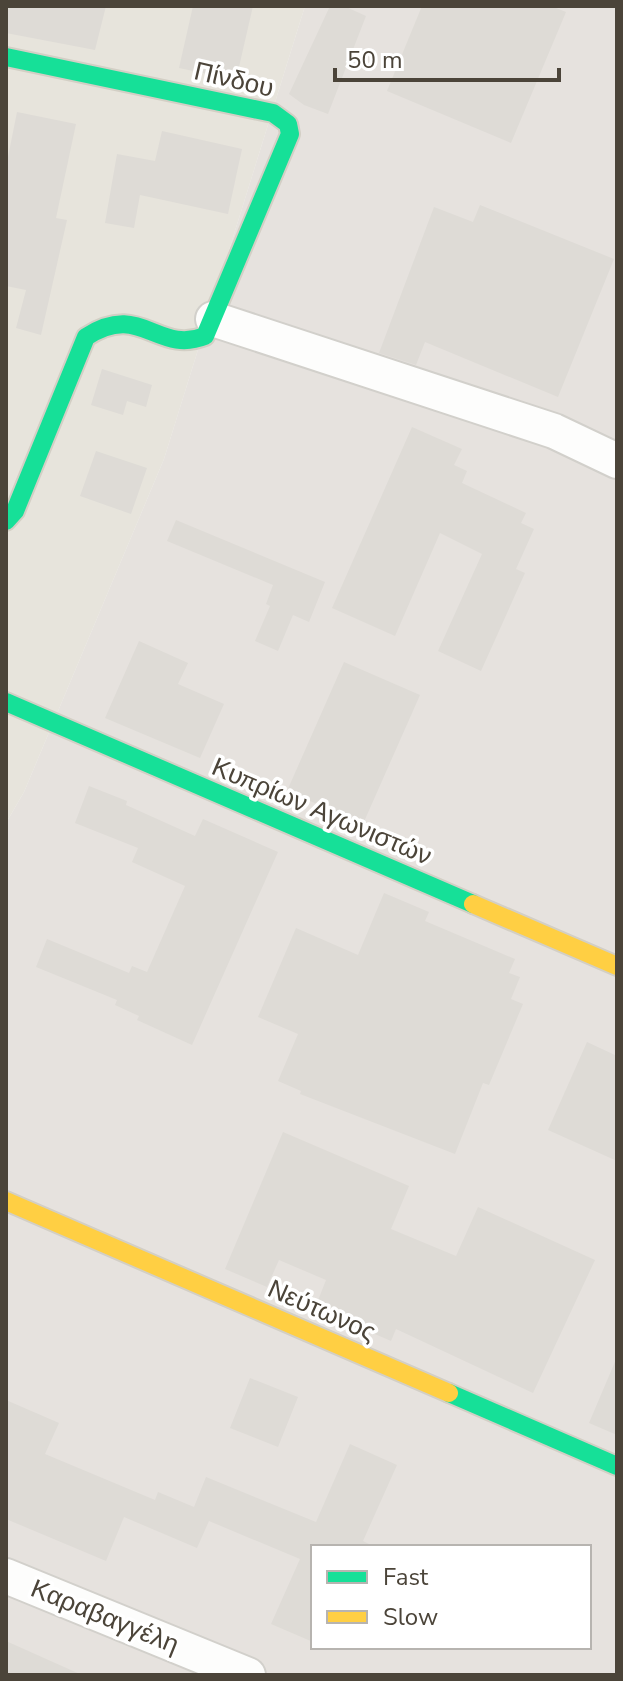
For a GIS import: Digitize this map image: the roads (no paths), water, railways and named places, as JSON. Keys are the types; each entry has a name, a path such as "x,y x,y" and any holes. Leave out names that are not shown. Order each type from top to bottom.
{"street":[{"name":"Πίνδου","path":"6,57 257,109 273,113 288,124 288,144 213,319"},
{"path":"6,521 15,511 79,349 98,327 132,321 189,343 205,336 213,319 554,431 617,461"},
{"name":"Κυπρίων Αγωνιστών","path":"6,702 617,966"},
{"name":"Νεύτωνος","path":"6,1201 617,1466"},
{"name":"Καραβαγγέλη","path":"6,1576 248,1675"}]}
